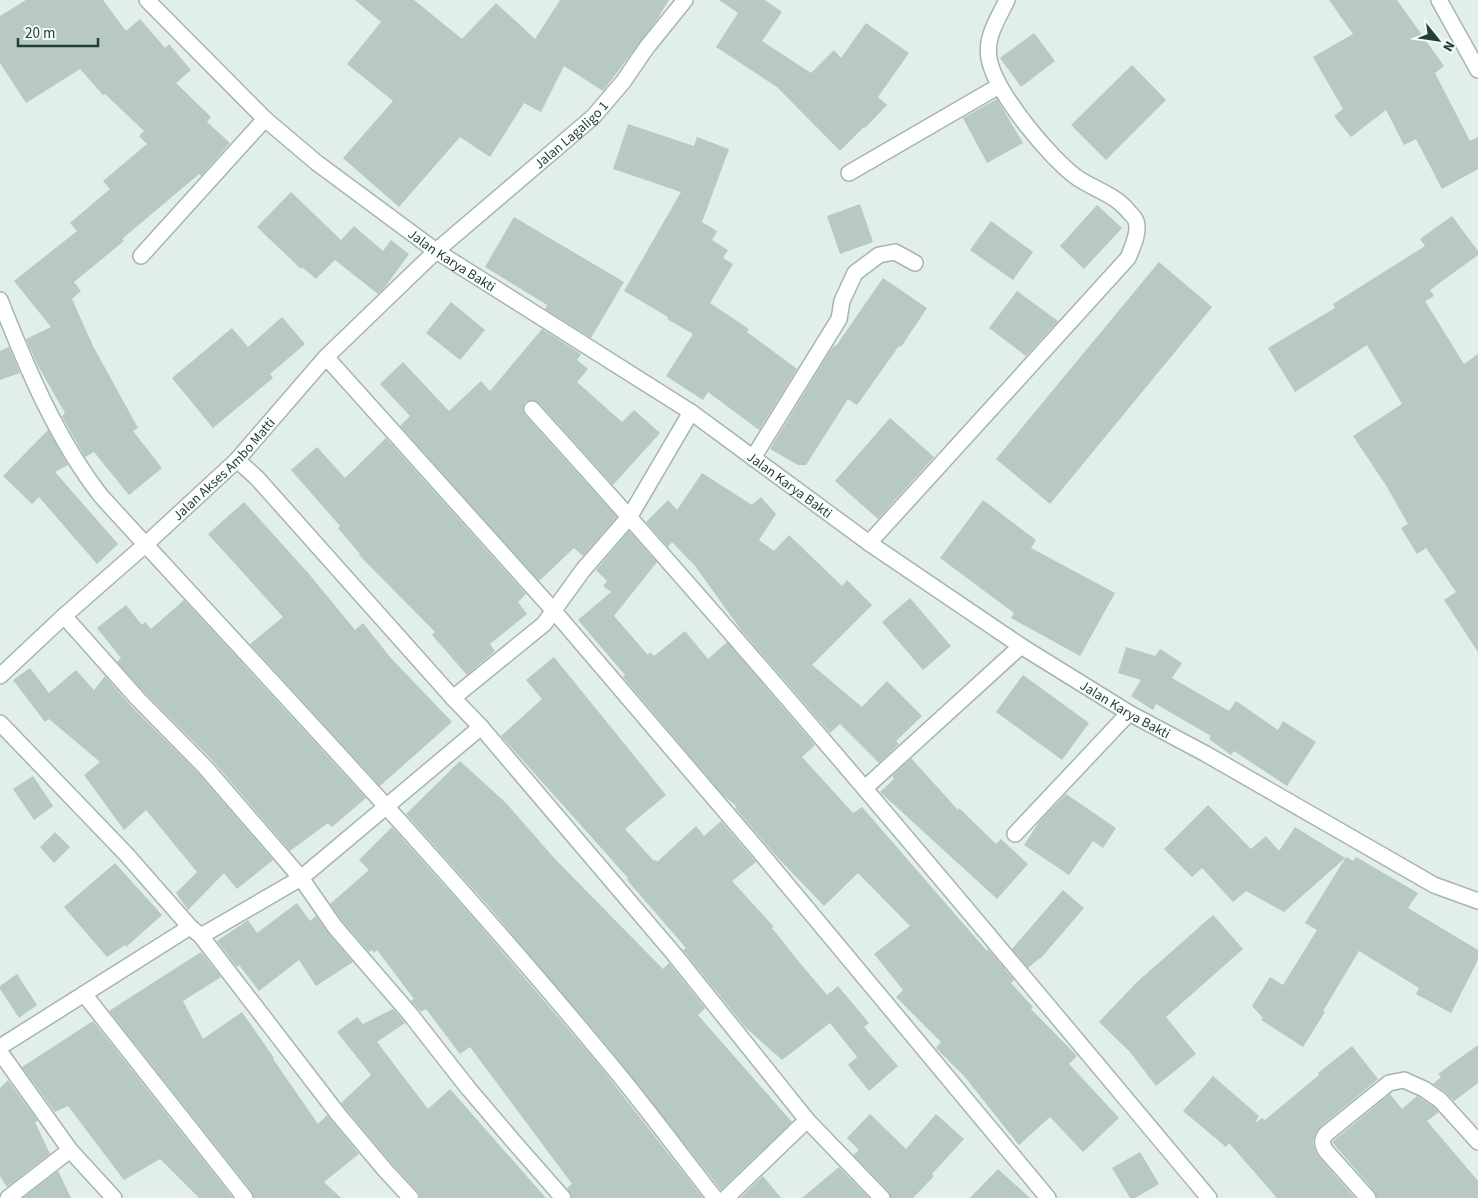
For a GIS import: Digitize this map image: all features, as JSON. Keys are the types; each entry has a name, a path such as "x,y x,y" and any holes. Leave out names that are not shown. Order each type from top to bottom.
{"street":[{"name":"Jalan Karya Bakti","path":"147,0 265,120 317,163 436,251 691,412 869,543 1021,646 1129,712 1434,885 1478,901"},
{"name":"Jalan Lagaligo 1","path":"436,251 593,117 623,82 648,46 685,0"},
{"path":"869,543 1128,258 1136,240 1136,221 1123,203 1078,178 1054,156 1021,118 999,86 988,57 990,36 1007,0"},
{"path":"1439,0 1478,70"},
{"path":"849,173 999,86"},
{"path":"141,256 265,120"},
{"name":"Jalan Akses Ambo Matti","path":"0,676 238,460 326,357 436,251"},
{"path":"753,458 840,319 842,301 855,273 879,255 895,252 915,264"},
{"path":"0,300 24,359 49,411 82,472 101,496 387,806 606,1058 715,1198"},
{"path":"326,357 554,611 760,852 1048,1198"},
{"path":"532,409 630,516 865,788 1209,1198"},
{"path":"453,698 536,632 554,611 583,570 630,516 691,412"},
{"path":"238,460 263,485 481,727 674,954 807,1120 882,1198"},
{"path":"64,616 138,699 206,767 301,878 335,927 410,1014 468,1088 563,1198"},
{"path":"865,788 1021,646"},
{"path":"1015,834 1129,712"},
{"path":"0,723 126,854 195,932 338,1114 411,1198"},
{"path":"0,1047 84,994 195,932 301,878 481,727"},
{"path":"84,994 246,1198"},
{"path":"0,1052 70,1150 114,1198"},
{"path":"1368,1198 1326,1151 1323,1147 1323,1140 1326,1134 1389,1083 1404,1080 1431,1093 1440,1100 1478,1142"},
{"path":"726,1198 807,1120"},
{"path":"8,1198 70,1150"}],"building":[{"path":"26,0 103,0 126,31 140,19 165,48 169,44 191,70 176,83 211,117 207,122 230,143 201,176 199,174 122,239 124,241 74,282 81,291 72,299 93,346 138,428 133,431 162,468 129,495 94,452 85,457 65,422 62,416 65,413 38,366 26,339 51,327 14,281 77,231 70,223 110,189 103,181 147,144 139,136 144,131 105,94 103,95 80,69 26,103 0,63 0,16"},
{"path":"355,0 414,0 462,39 496,3 535,39 560,0 669,0 656,21 603,91 564,66 541,112 524,103 490,157 460,137 399,207 343,158 393,101 347,64 381,22"},
{"path":"719,0 765,0 782,12 762,41 811,73 834,50 841,58 866,23 909,53 878,97 887,105 840,151 777,87 716,47 738,13"},
{"path":"1329,0 1397,0 1444,66 1435,73 1470,141 1478,137 1478,169 1442,189 1416,139 1404,145 1386,110 1351,137 1334,116 1343,109 1313,57 1353,34"},
{"path":"1034,33 1055,61 1021,87 1000,58"},
{"path":"1132,65 1166,100 1106,160 1071,125"},
{"path":"997,99 1023,143 987,163 963,118"},
{"path":"628,124 694,146 697,137 729,149 702,222 717,231 712,240 728,250 723,258 733,264 710,303 749,329 747,332 797,369 759,430 708,392 703,400 666,376 693,334 624,291 681,192 613,169"},
{"path":"291,192 341,240 354,226 383,251 391,240 409,254 378,294 335,260 316,279 302,267 301,269 257,227"},
{"path":"860,204 873,242 840,254 827,216"},
{"path":"1097,205 1122,228 1084,269 1060,246"},
{"path":"1452,216 1478,251 1478,255 1430,290 1434,296 1425,301 1464,364 1478,354 1478,652 1444,600 1456,592 1426,548 1417,554 1401,528 1408,524 1387,487 1353,436 1402,404 1367,345 1295,392 1268,348 1335,308 1333,304 1425,246 1420,239"},
{"path":"514,217 624,282 591,338 545,309 547,305 485,267"},
{"path":"991,221 1033,252 1013,280 970,250"},
{"path":"1159,262 1212,307 1050,504 996,459"},
{"path":"883,278 927,308 901,347 899,346 857,405 848,399 806,465 798,465 770,449 830,351 836,346"},
{"path":"1017,291 1058,321 1026,356 989,328"},
{"path":"451,302 485,330 460,360 426,333"},
{"path":"282,317 305,344 270,374 273,378 213,428 172,378 232,328 248,347"},
{"path":"542,329 581,354 577,360 588,369 577,382 622,422 634,410 660,433 613,485 539,403 531,400 525,402 523,410 525,415 617,517 583,556 574,548 539,581 400,426 410,416 380,384 403,362 449,411 481,381 490,391"},
{"path":"9,347 20,373 0,380 0,351"},
{"path":"890,418 934,457 878,519 835,481"},
{"path":"48,430 68,465 55,472 118,544 97,564 39,497 32,504 3,476"},
{"path":"386,438 526,594 518,602 527,614 490,644 495,651 467,675 432,635 435,632 359,555 338,528 340,526 291,470 317,447 345,478"},
{"path":"702,473 752,505 761,497 776,514 759,540 774,551 789,535 842,586 847,580 872,605 812,665 862,707 887,681 922,716 896,741 899,744 879,763 840,724 830,733 741,630 695,566 672,542 668,547 646,522 668,500 677,510"},
{"path":"983,500 1036,540 1031,548 1115,593 1080,656 1011,618 1014,613 940,558"},
{"path":"244,502 309,574 355,630 363,623 390,657 452,722 380,786 250,644 283,617 208,534"},
{"path":"629,531 657,562 614,616 648,655 650,652 654,656 685,631 708,659 727,642 815,745 802,757 853,813 862,807 1014,980 1011,983 1033,1007 1031,1009 1077,1056 1069,1064 1119,1118 1083,1152 1050,1117 1019,1145 965,1077 936,1048 941,1042 896,997 903,990 874,954 910,926 858,873 824,906 777,857 735,808 737,807 722,794 623,677 625,675 578,620 611,592 603,586 607,581 596,570"},
{"path":"910,598 951,646 923,670 882,622"},
{"path":"184,600 366,798 332,827 328,823 290,851 212,760 117,662 121,658 97,628 126,605 142,625 145,622 151,629"},
{"path":"1126,647 1155,656 1160,649 1182,663 1172,678 1229,711 1236,701 1278,730 1283,721 1316,742 1287,786 1234,751 1231,755 1209,739 1211,736 1156,704 1153,710 1131,696 1141,680 1118,673"},
{"path":"554,657 666,795 625,829 657,862 696,826 704,836 721,821 756,862 732,881 774,927 772,928 827,995 838,986 869,1023 864,1027 898,1066 869,1091 848,1065 857,1057 830,1023 782,1060 745,1027 683,950 686,948 627,880 628,878 501,736 542,699 526,680"},
{"path":"30,668 49,693 76,670 94,690 105,676 131,706 198,773 273,860 237,889 224,873 188,910 176,893 197,872 146,810 124,830 84,775 100,762 49,719 45,722 13,680"},
{"path":"1023,675 1089,723 1062,760 996,712"},
{"path":"911,758 958,810 959,808 996,844 1001,839 1028,864 997,899 880,792 894,779 892,776"},
{"path":"460,761 506,803 555,859 663,969 669,963 705,1008 698,1015 792,1122 721,1190 612,1052 490,908 406,814"},
{"path":"33,776 53,806 34,820 13,789"},
{"path":"1066,794 1116,828 1103,848 1093,841 1069,875 1024,845 1039,822"},
{"path":"1208,805 1251,849 1266,836 1279,851 1295,827 1345,858 1284,912 1246,891 1233,902 1202,868 1192,877 1164,849"},
{"path":"392,827 476,921 598,1064 703,1198 572,1198 567,1188 572,1184 470,1047 460,1054 426,1009 421,1012 411,1001 414,999 377,950 374,953 372,950 369,952 330,904 369,870 359,860"},
{"path":"55,832 70,847 54,863 40,847"},
{"path":"1346,857 1353,861 1356,857 1418,893 1408,908 1478,950 1478,960 1451,1013 1416,994 1419,988 1359,951 1303,1047 1261,1020 1263,1018 1252,1006 1270,977 1283,985 1317,930 1305,923"},
{"path":"115,863 162,915 126,947 125,945 107,957 64,907"},
{"path":"1063,890 1084,908 1041,958 1028,968 1012,949"},
{"path":"297,903 310,921 316,916 353,962 316,986 299,960 259,991 217,941 248,920 257,933"},
{"path":"1213,915 1243,949 1166,1017 1196,1054 1156,1086 1130,1052 1099,1022 1136,983"},
{"path":"201,952 221,977 183,1001 203,1039 242,1012 318,1124 327,1115 359,1154 324,1182 341,1198 254,1198 252,1192 109,1011"},
{"path":"17,974 37,1005 19,1018 0,989 0,986"},
{"path":"393,1009 405,1023 377,1042 428,1109 450,1089 546,1198 421,1198 418,1192 345,1108 341,1103 371,1075 337,1032 357,1017 363,1024"},
{"path":"93,1021 233,1198 199,1198 160,1159 124,1180 68,1106 55,1112 22,1067"},
{"path":"1478,1045 1478,1083 1454,1101 1433,1084 1441,1077 1438,1074"},
{"path":"1352,1046 1378,1079 1320,1127 1315,1134 1313,1142 1319,1157 1355,1198 1277,1198 1229,1143 1226,1147 1183,1111 1213,1076 1259,1116 1255,1123 1262,1118 1265,1120"},
{"path":"8,1080 38,1121 35,1122 50,1154 7,1187 0,1176 0,1088"},
{"path":"1390,1094 1402,1109 1417,1096 1439,1112 1427,1121 1478,1181 1478,1198 1377,1198 1375,1192 1332,1142"},
{"path":"870,1114 906,1149 936,1114 964,1139 932,1174 934,1176 913,1198 891,1198 889,1192 853,1155 859,1150 847,1138"},
{"path":"1140,1152 1159,1184 1135,1198 1130,1198 1112,1168"},
{"path":"839,1167 869,1198 802,1198"},
{"path":"998,1169 1030,1198 970,1198"},
{"path":"58,1171 71,1198 23,1198"},
{"path":"763,1176 781,1198 740,1198"}]}
